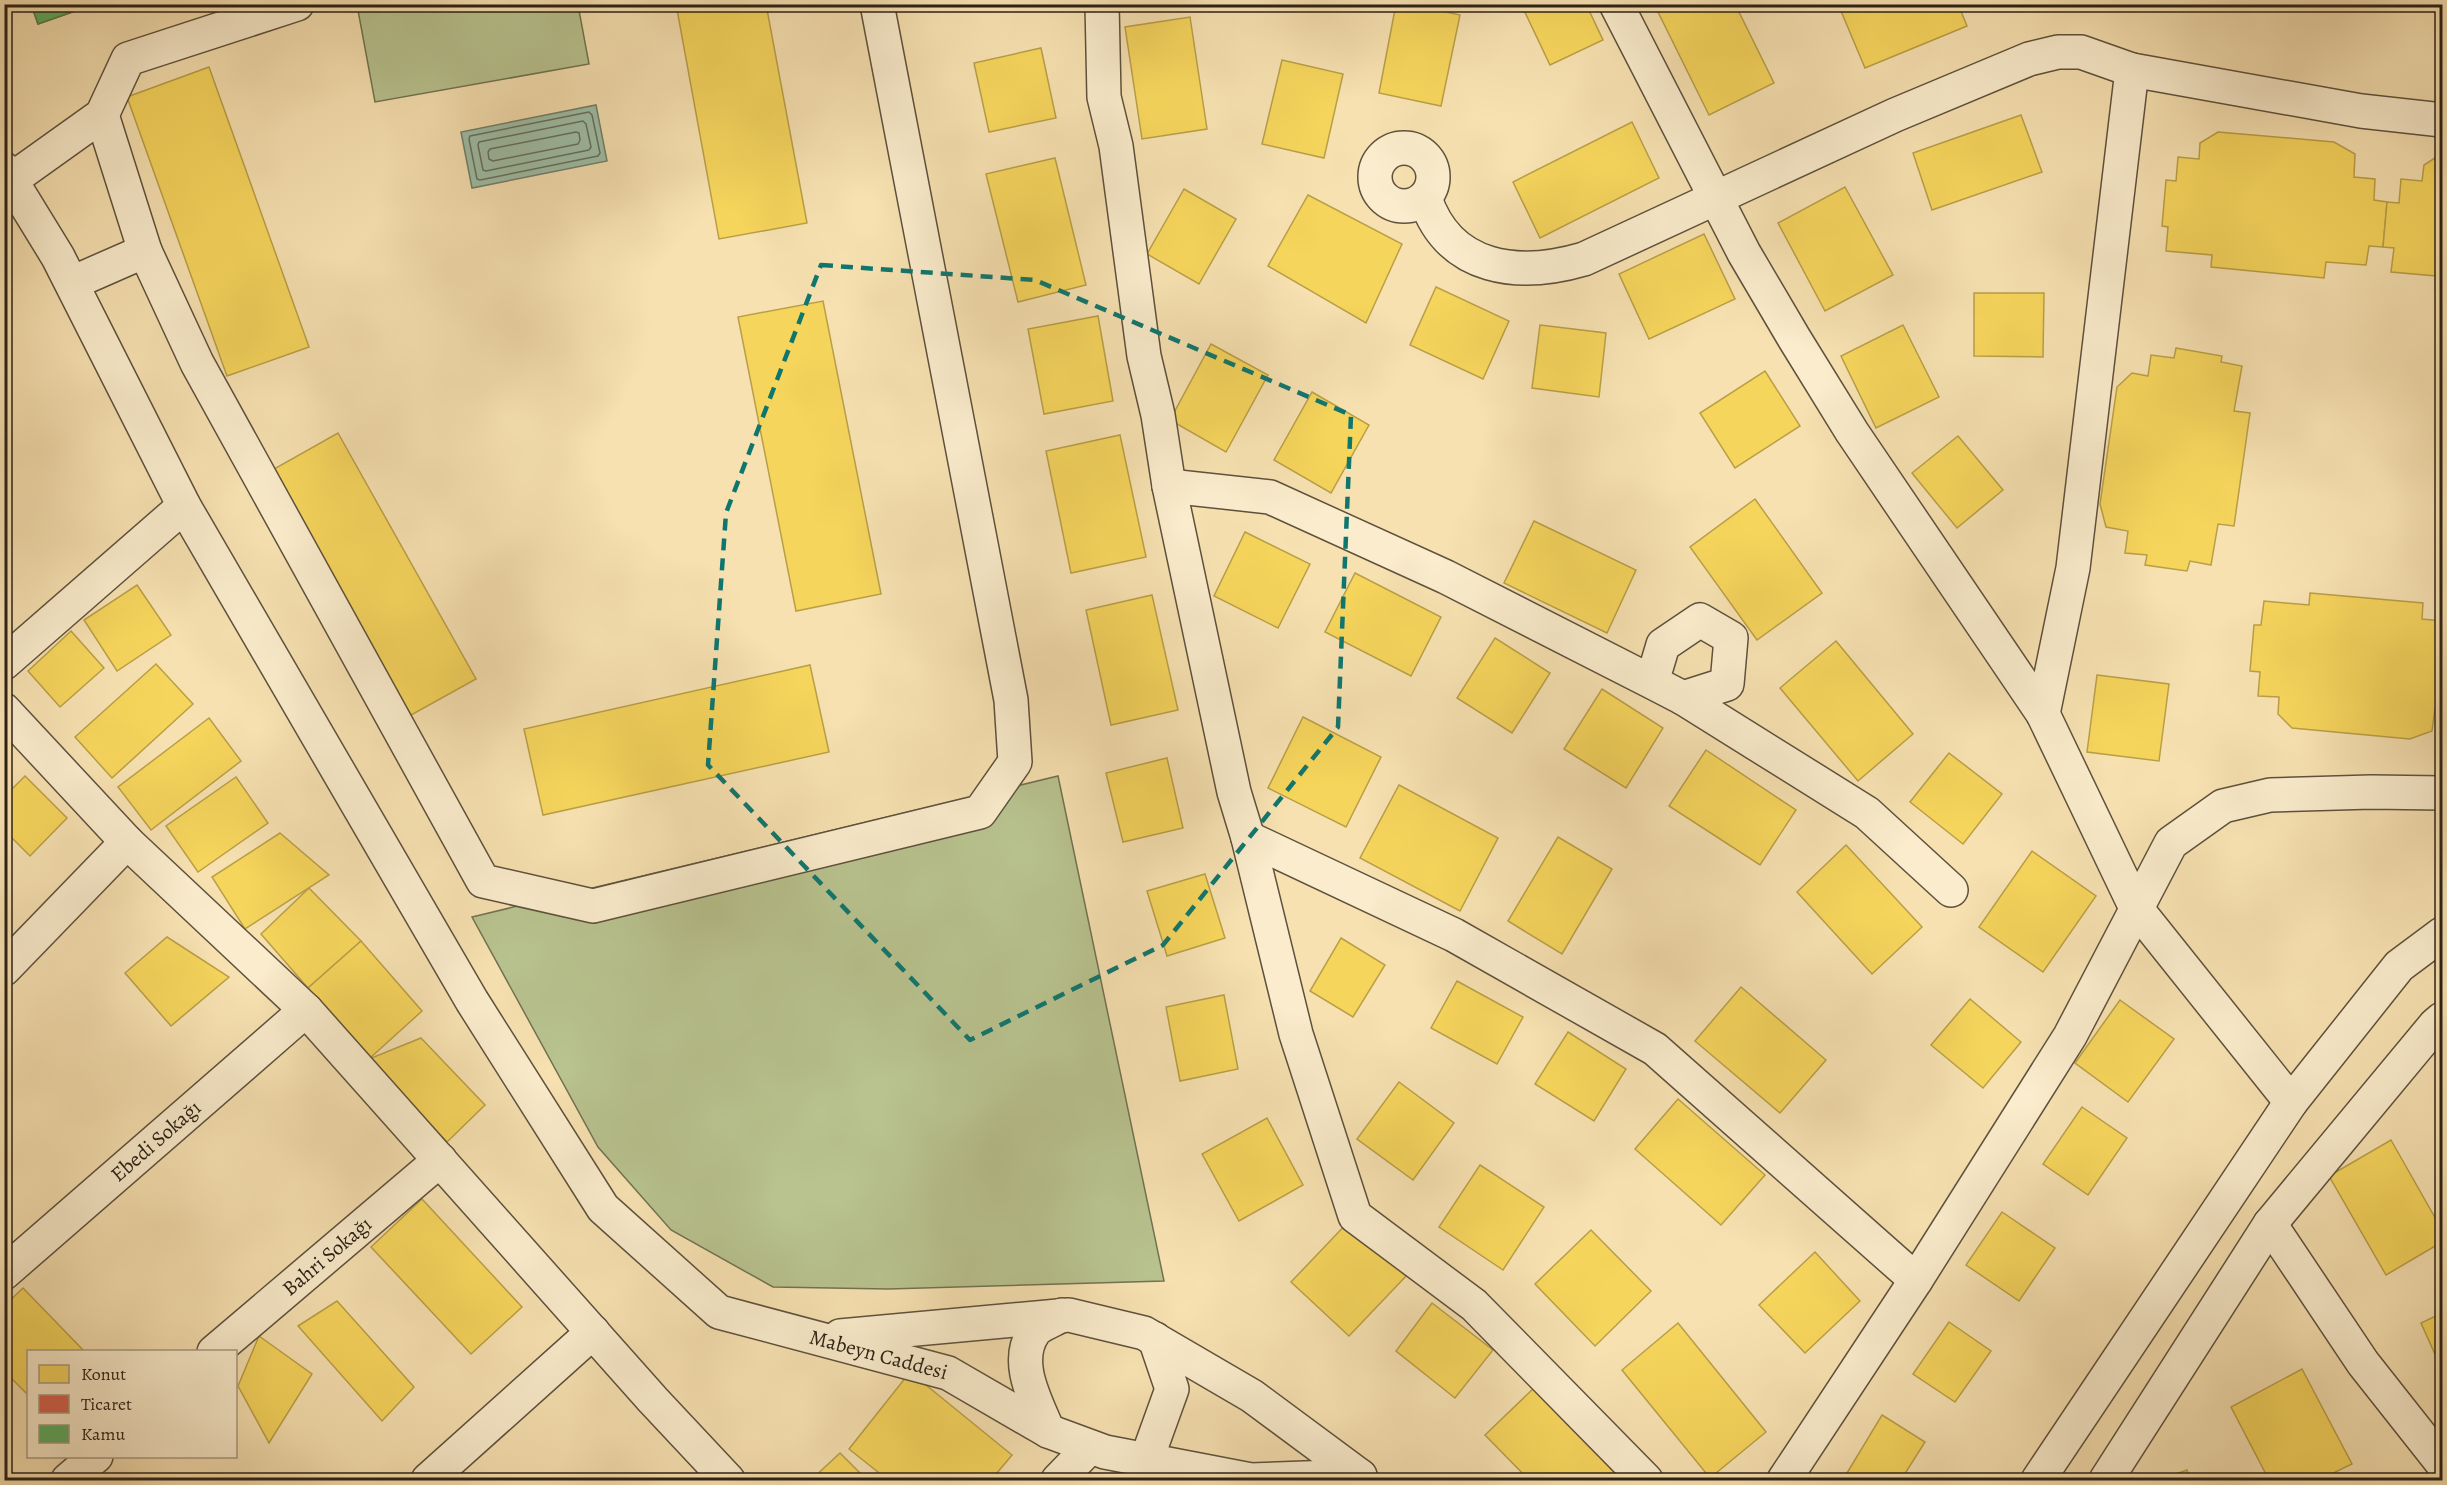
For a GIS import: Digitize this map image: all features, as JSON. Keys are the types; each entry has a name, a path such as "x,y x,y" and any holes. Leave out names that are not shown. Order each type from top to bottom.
{"street":[{"path":"297,4 128,59 102,115 8,174 72,283 184,506 472,1001 603,1208 719,1312 819,1337"},
{"path":"102,115 145,251 197,363 483,881 593,906 980,812 1015,762 1011,700 877,4"},
{"path":"1102,4 1104,97 1116,146 1144,356 1158,415 1169,486 1234,792 1248,838 1296,1034 1355,1216 1474,1305 1646,1480"},
{"path":"1616,4 1749,262 1852,432 2043,714 2136,908 2291,1102"},
{"path":"1425,198 1430,214 1440,229 1466,254 1495,266 1523,270 1555,268 1584,260 1895,115 2030,59 2058,52 2081,52 2132,70 2361,111 2442,120"},
{"path":"2043,714 2073,568 2132,70"},
{"path":"72,283 145,251"},
{"path":"1169,486 1270,497 1446,577 1683,698 1867,813 1950,890"},
{"path":"4,663 184,506"},
{"path":"1652,682 1663,645 1700,620 1731,638 1727,684 1683,698"},
{"path":"4,710 127,842 306,1010 593,1332 729,1480"},
{"path":"1784,1480 1916,1280 2070,1036 2171,843 2223,806 2270,795 2371,792 2442,793"},
{"path":"1248,838 1454,935 1655,1049 1916,1280"},
{"path":"4,969 127,842"},
{"path":"2038,1480 2291,1102 2399,966 2442,934"},
{"name":"Ebedi Sokağı","path":"4,1273 306,1010"},
{"path":"2106,1480 2270,1224 2442,1019"},
{"name":"Bahri Sokağı","path":"216,1350 440,1160"},
{"path":"2270,1224 2363,1363 2442,1463"},
{"path":"1048,1431 1027,1376 1025,1352 1035,1330 1062,1315"},
{"name":"Mabeyn Caddesi","path":"819,1337 1062,1315 1144,1333 1252,1396 1361,1478"},
{"path":"428,1480 593,1332"},
{"name":"Mabeyn Caddesi","path":"819,1337 948,1373 1048,1431 1105,1452 1251,1480 1361,1478"},
{"path":"1146,1461 1172,1389 1155,1339"},
{"path":"1058,1480 1090,1447"},
{"path":"68,1480 94,1458"}],"highlighted area":[{"path":"821,265 1035,280 1351,415 1338,727 1163,945 970,1040 708,765 726,513"}],"shaded area":[{"path":"357,5 578,5 589,64 375,102"},
{"path":"1058,776 1164,1281 888,1289 773,1287 671,1230 598,1147 472,917"}],"water":[{"path":"596,105 607,161 472,188 461,132"}],"building: Konut":[{"path":"676,4 766,4 807,223 719,239"},
{"path":"981,4 1041,4 1041,10 981,10"},
{"path":"1396,4 1410,4 1460,15 1441,106 1379,93"},
{"path":"1521,4 1586,4 1603,40 1550,65"},
{"path":"1672,4 1735,4 1774,83 1709,115 1658,12"},
{"path":"1838,4 1958,4 1967,26 1865,68"},
{"path":"1190,17 1207,129 1142,139 1125,27"},
{"path":"1041,48 1056,118 989,132 974,63"},
{"path":"1282,60 1343,74 1324,158 1262,144"},
{"path":"209,67 309,347 227,376 127,97"},
{"path":"2021,115 2042,172 1932,210 1913,153"},
{"path":"1632,122 1659,178 1540,238 1513,182"},
{"path":"2218,132 2334,142 2355,154 2354,177 2375,179 2374,200 2387,202 2383,247 2369,246 2366,265 2326,262 2324,278 2211,267 2212,255 2166,251 2168,227 2162,226 2166,180 2176,181 2178,157 2199,159 2200,143"},
{"path":"2441,154 2442,290 2435,289 2436,276 2391,272 2394,248 2383,247 2387,202 2399,203 2401,179 2422,181 2424,165"},
{"path":"1055,158 1086,285 1018,302 986,174"},
{"path":"1845,187 1893,275 1825,311 1778,223"},
{"path":"1184,189 1236,219 1199,284 1147,254"},
{"path":"1308,195 1402,244 1366,323 1268,266"},
{"path":"1704,234 1735,299 1649,339 1619,274"},
{"path":"1436,287 1509,321 1483,379 1410,345"},
{"path":"1974,293 2044,293 2043,357 1974,356"},
{"path":"823,301 881,594 796,611 738,317"},
{"path":"1098,316 1113,401 1044,414 1028,329"},
{"path":"1540,325 1606,333 1599,397 1532,388"},
{"path":"1903,325 1939,397 1876,428 1841,356"},
{"path":"1211,344 1268,375 1226,452 1170,420"},
{"path":"2176,348 2222,356 2221,362 2242,366 2234,411 2250,413 2234,526 2218,524 2211,565 2190,561 2187,571 2145,565 2147,555 2125,553 2128,531 2106,527 2100,504 2117,387 2132,373 2148,376 2151,355 2174,358"},
{"path":"1765,371 1800,426 1735,468 1700,413"},
{"path":"1312,392 1369,425 1331,493 1274,460"},
{"path":"338,433 476,679 404,719 267,473"},
{"path":"1120,435 1146,557 1071,573 1046,451"},
{"path":"1958,436 2003,490 1957,528 1912,473"},
{"path":"1755,499 1822,593 1757,640 1690,547"},
{"path":"1534,521 1636,570 1607,633 1504,583"},
{"path":"1245,532 1310,564 1278,628 1214,596"},
{"path":"1355,573 1441,617 1411,676 1325,632"},
{"path":"137,585 171,635 117,671 84,620"},
{"path":"2310,593 2423,603 2422,619 2442,621 2442,709 2435,708 2432,731 2410,739 2292,728 2278,714 2279,697 2258,696 2260,672 2250,671 2254,625 2261,625 2264,601 2309,605"},
{"path":"1152,595 1178,710 1111,725 1086,610"},
{"path":"71,631 104,668 60,707 28,671"},
{"path":"1495,638 1550,673 1512,733 1457,698"},
{"path":"1836,641 1913,734 1858,781 1780,688"},
{"path":"156,664 193,704 112,778 75,737"},
{"path":"810,665 829,752 543,815 524,729"},
{"path":"2097,675 2169,684 2159,761 2087,752"},
{"path":"1602,689 1663,728 1626,788 1564,749"},
{"path":"1303,717 1381,757 1346,827 1268,788"},
{"path":"209,718 241,761 151,830 118,787"},
{"path":"1706,750 1796,810 1760,865 1669,806"},
{"path":"1949,753 2002,794 1963,844 1910,802"},
{"path":"1167,758 1183,828 1123,842 1106,773"},
{"path":"25,776 67,818 30,856 4,830 4,797"},
{"path":"236,777 268,823 198,872 166,826"},
{"path":"1399,785 1498,838 1460,911 1360,858"},
{"path":"280,833 329,875 245,929 212,877"},
{"path":"1558,837 1612,869 1562,954 1508,921"},
{"path":"1846,845 1922,927 1872,974 1797,892"},
{"path":"2032,851 2096,896 2043,972 1979,927"},
{"path":"1205,874 1225,938 1167,956 1147,891"},
{"path":"309,888 361,941 308,988 261,934"},
{"path":"167,937 229,977 171,1026 125,973"},
{"path":"1341,938 1385,965 1353,1017 1310,991"},
{"path":"361,941 422,1011 369,1059 308,988"},
{"path":"1457,981 1523,1017 1497,1064 1431,1028"},
{"path":"1741,987 1826,1060 1780,1113 1695,1041"},
{"path":"1224,995 1238,1069 1180,1081 1166,1007"},
{"path":"1970,999 2021,1042 1983,1088 1931,1045"},
{"path":"2120,1000 2174,1039 2128,1102 2075,1063"},
{"path":"1568,1032 1626,1069 1594,1121 1535,1084"},
{"path":"421,1038 485,1105 447,1142 369,1059"},
{"path":"1399,1082 1454,1123 1413,1180 1357,1139"},
{"path":"1678,1099 1765,1175 1721,1225 1635,1149"},
{"path":"2082,1107 2127,1138 2088,1195 2043,1164"},
{"path":"1267,1118 1303,1185 1239,1221 1202,1154"},
{"path":"2391,1140 2442,1230 2442,1242 2386,1275 2329,1176"},
{"path":"1480,1165 1544,1207 1503,1270 1439,1227"},
{"path":"422,1199 522,1307 471,1354 371,1247"},
{"path":"2002,1212 2055,1248 2019,1301 1966,1265"},
{"path":"1351,1219 1409,1273 1349,1336 1291,1282"},
{"path":"1591,1230 1651,1291 1595,1346 1535,1284"},
{"path":"1815,1252 1860,1301 1805,1353 1759,1305"},
{"path":"23,1288 83,1350 27,1350 27,1394 4,1371 4,1306"},
{"path":"337,1301 414,1387 382,1421 298,1326"},
{"path":"1432,1303 1493,1350 1455,1398 1396,1351"},
{"path":"2442,1313 2442,1370 2421,1323"},
{"path":"1949,1322 1991,1351 1955,1402 1913,1374"},
{"path":"1678,1323 1766,1432 1710,1478 1622,1370"},
{"path":"259,1336 312,1374 269,1443 238,1386"},
{"path":"2302,1369 2352,1464 2319,1480 2269,1480 2231,1407"},
{"path":"910,1372 1012,1455 991,1480 888,1480 849,1449"},
{"path":"1535,1387 1616,1472 1607,1480 1529,1480 1485,1435"},
{"path":"1882,1415 1925,1442 1901,1480 1849,1480 1844,1478"},
{"path":"840,1453 867,1480 811,1480"},
{"path":"2187,1470 2190,1480 2159,1480"}],"building: Ticaret":[{"path":"31,4 95,4 38,24"}],"building: Kamu":[{"path":"31,4 95,4 38,24"}]}
